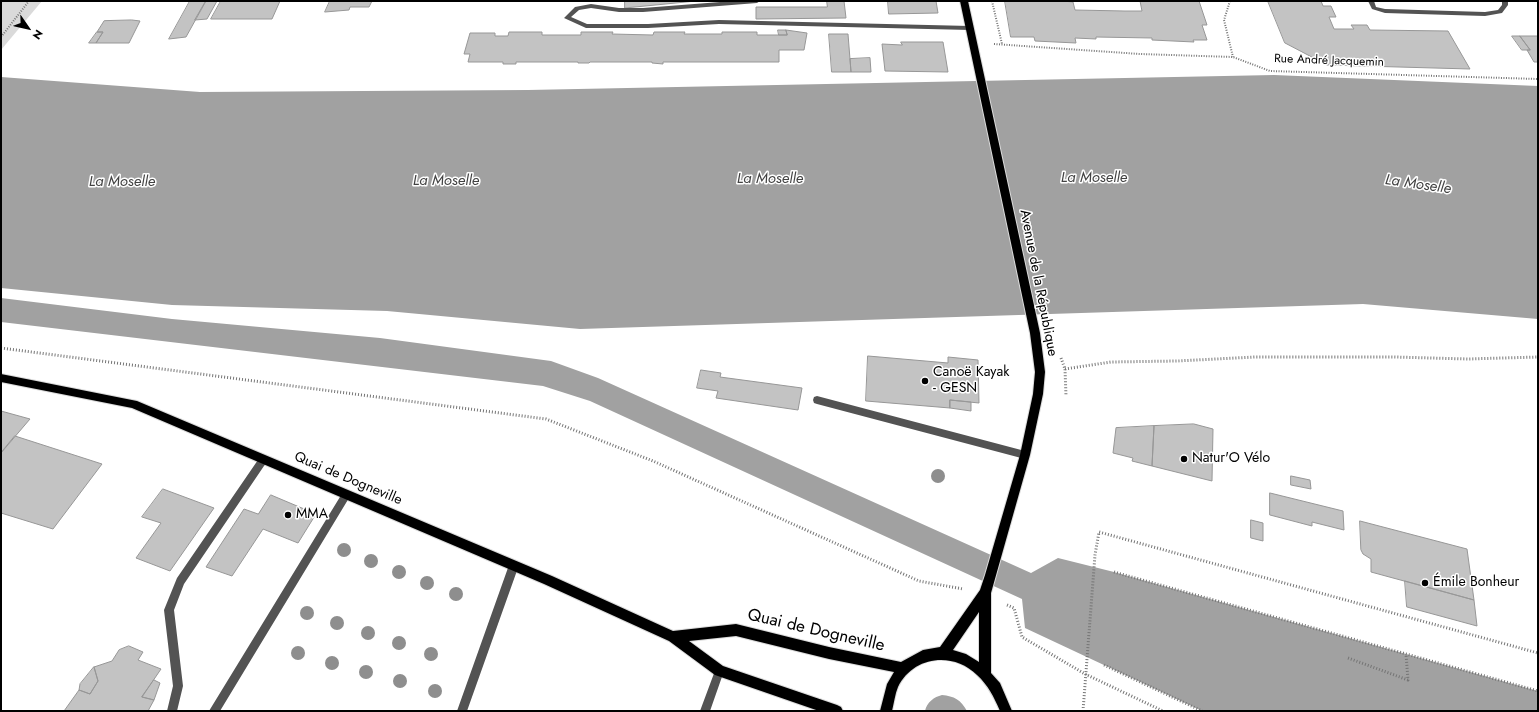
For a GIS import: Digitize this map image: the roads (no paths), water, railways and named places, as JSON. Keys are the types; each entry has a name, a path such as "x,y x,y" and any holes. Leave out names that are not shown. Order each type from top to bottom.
{"main road":[{"name":"Avenue de la République","path":"943,653 985,593 1025,455 1038,394 1040,372 1035,333 964,1"},
{"name":"Quai de Dogneville","path":"1,378 133,404 514,565 673,637 719,671 837,711"},
{"name":"Avenue de la République","path":"985,593 985,672"},
{"name":"Quai de Dogneville","path":"673,637 736,630 829,654 902,668"},
{"path":"886,711 888,697 893,682 902,668 914,660 928,654 943,653 958,656 972,662 985,672 1000,694 1006,711"}],"street":[{"path":"757,1 642,10 619,10 591,6 577,8 567,18 586,26 648,26 719,22 970,28"},
{"path":"1371,1 1374,8 1385,11 1485,14 1500,12 1505,5 1505,1"},
{"path":"817,400 1025,455"},
{"path":"172,711 178,686 169,610 174,596 180,581 263,460"},
{"path":"214,711 346,495"},
{"path":"462,711 514,565"},
{"path":"705,711 719,671"}],"water":[{"name":"La Moselle","path":"1274,75 1538,86 1538,319 1363,304 580,329 387,311 172,305 1,288 1,77 200,92 528,90"},
{"path":"1,298 172,319 380,338 551,361 598,378 1031,573 1058,558 1114,572 1538,691 1538,711 1202,711 1025,628 1022,599 590,401 543,386 1,322"},
{"path":"942,695 957,699 967,711 925,711 931,700"}],"place":[{"name":"Canoë Kayak - GESN","path":"925,381"},
{"name":"Natur'O Vélo","path":"1184,459"},
{"name":"MMA","path":"288,515"},
{"name":"Émile Bonheur","path":"1425,583"}]}
